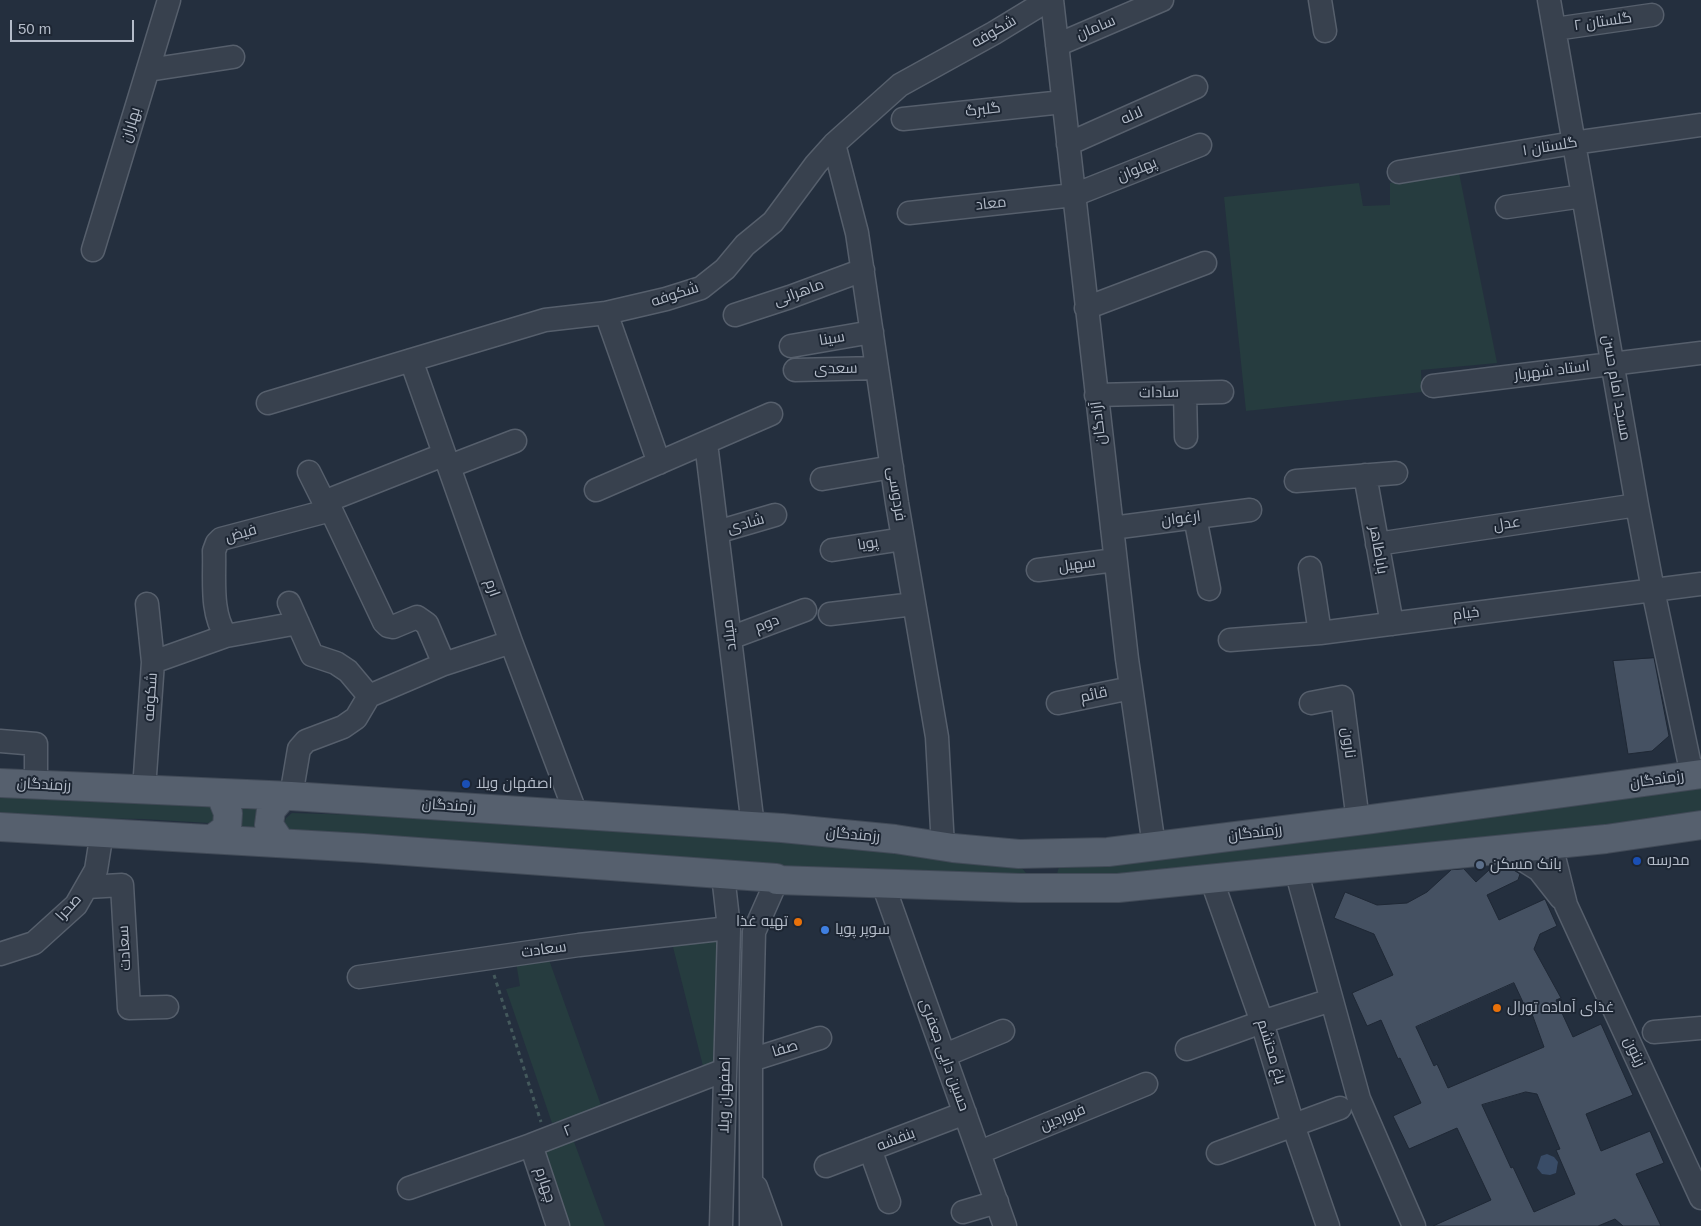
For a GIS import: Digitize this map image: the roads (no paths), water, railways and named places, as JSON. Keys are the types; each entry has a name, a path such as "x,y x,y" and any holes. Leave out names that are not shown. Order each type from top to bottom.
{"main road":[{"name":"رزمندگان","path":"0,783 287,796 753,826 895,839 1019,854 1108,852 1358,821 1697,775"},
{"path":"212,839 227,828 228,813 220,793"},
{"path":"281,843 269,825 271,810 287,796"},
{"path":"0,827 364,848 776,878 777,880 1020,888 1118,888 1506,850 1606,839 1701,825"}],"street":[{"name":"شکوفه","path":"268,403 545,320 606,314 701,288 725,269 745,245 773,222 816,164 834,144 900,85 994,33 1048,0"},
{"name":"آزادگان","path":"1052,0 1115,560 1154,846"},
{"name":"سامان","path":"1057,45 1162,0"},
{"path":"1320,0 1325,31"},
{"name":"مسجد امام حسن","path":"1549,0 1653,590 1697,775"},
{"name":"بهاران","path":"93,250 148,70 172,1"},
{"name":"گلستان ۲","path":"1555,29 1652,15"},
{"path":"148,70 234,57"},
{"name":"لاله","path":"1068,144 1196,87"},
{"name":"گلبرگ","path":"903,119 1064,102"},
{"name":"گلستان ۱","path":"1399,172 1573,143 1701,125"},
{"name":"فردوسی","path":"834,144 857,233 903,539 937,737 943,846"},
{"name":"پهلوان","path":"1074,196 1200,145"},
{"name":"معاد","path":"909,213 1074,196"},
{"path":"1506,207 1583,196"},
{"path":"1086,308 1205,263"},
{"name":"ماهرانی","path":"735,315 790,298 862,270"},
{"path":"606,314 659,463"},
{"name":"سینا","path":"791,346 872,332"},
{"name":"استاد شهریار","path":"1433,386 1701,353"},
{"name":"ارم","path":"411,360 511,642 576,814"},
{"name":"سعدی","path":"795,370 877,368"},
{"name":"سادات","path":"1096,395 1222,392"},
{"path":"1185,393 1186,437"},
{"path":"596,490 771,414"},
{"path":"327,506 447,460 515,440"},
{"name":"میلاد","path":"706,443 753,826"},
{"path":"822,479 892,468"},
{"path":"309,472 384,622 388,626 394,627 417,617 422,619 427,624 444,664"},
{"path":"1296,481 1396,473"},
{"name":"باباطاهر","path":"1365,476 1392,624"},
{"name":"عدل","path":"1378,544 1637,505"},
{"name":"فیض","path":"226,636 219,625 215,605 214,551 217,543 221,539 327,506"},
{"name":"ارغوان","path":"1112,528 1250,510"},
{"name":"شادی","path":"717,532 775,515"},
{"path":"1195,517 1209,588"},
{"name":"پویا","path":"832,550 903,539"},
{"name":"سهیل","path":"1038,570 1115,560"},
{"path":"1310,568 1320,633"},
{"name":"خیام","path":"1230,640 1320,633 1701,584"},
{"path":"289,603 312,655 336,663 348,671 369,696"},
{"name":"شکوفه","path":"144,789 153,662 147,604"},
{"path":"830,614 914,604"},
{"name":"دوم","path":"730,638 805,610"},
{"path":"153,662 226,636 298,624"},
{"path":"287,796 299,749 306,741 343,727 356,718 369,696 444,664 511,642"},
{"name":"قائم","path":"1058,703 1131,688"},
{"name":"نارون","path":"1311,704 1342,698 1358,821"},
{"path":"0,741 36,744 36,784"},
{"name":"صحرا","path":"0,954 34,943 76,905 96,870 102,832"},
{"path":"1551,845 1566,905"},
{"path":"1506,850 1539,870 1566,905"},
{"path":"1296,870 1359,1099 1414,1226"},
{"name":"اصفهان ویلا","path":"721,1226 729,928 723,875"},
{"name":"باغ محتشم","path":"1211,878 1262,1022 1294,1126 1328,1226"},
{"name":"اصفهان ویلا","path":"750,1226 754,932 777,880"},
{"name":"حسین دایی جعفری","path":"882,884 980,1152 1005,1226"},
{"name":"سعادت","path":"87,887 122,885 128,1008 167,1007"},
{"name":"زیتون","path":"1566,905 1701,1198"},
{"name":"سعادت","path":"359,978 579,945 729,928"},
{"path":"1187,1049 1325,1002"},
{"path":"1654,1032 1701,1028"},
{"path":"945,1055 1004,1031"},
{"name":"صفا","path":"751,1060 820,1038"},
{"name":"۲","path":"409,1188 539,1142 725,1070"},
{"name":"فروردین","path":"980,1152 1146,1084"},
{"path":"1218,1153 1340,1108"},
{"name":"بنفشه","path":"826,1166 965,1113"},
{"name":"چهارم","path":"539,1142 558,1226"},
{"path":"870,1149 889,1202"},
{"path":"751,1171 770,1226"},
{"path":"963,1212 997,1202"}],"water":[{"path":"1547,1154 1554,1157 1558,1162 1556,1173 1550,1175 1542,1174 1537,1168 1541,1156"}],"place":[{"name":"اصفهان ویلا","path":"466,784"},
{"name":"مدرسه","path":"1637,861"},
{"name":"بانک مسکن","path":"1480,865"},
{"name":"تهیه غذا","path":"798,922"},
{"name":"سوپر پویا","path":"825,930"},
{"name":"غذای آماده تورال","path":"1497,1008"}]}
